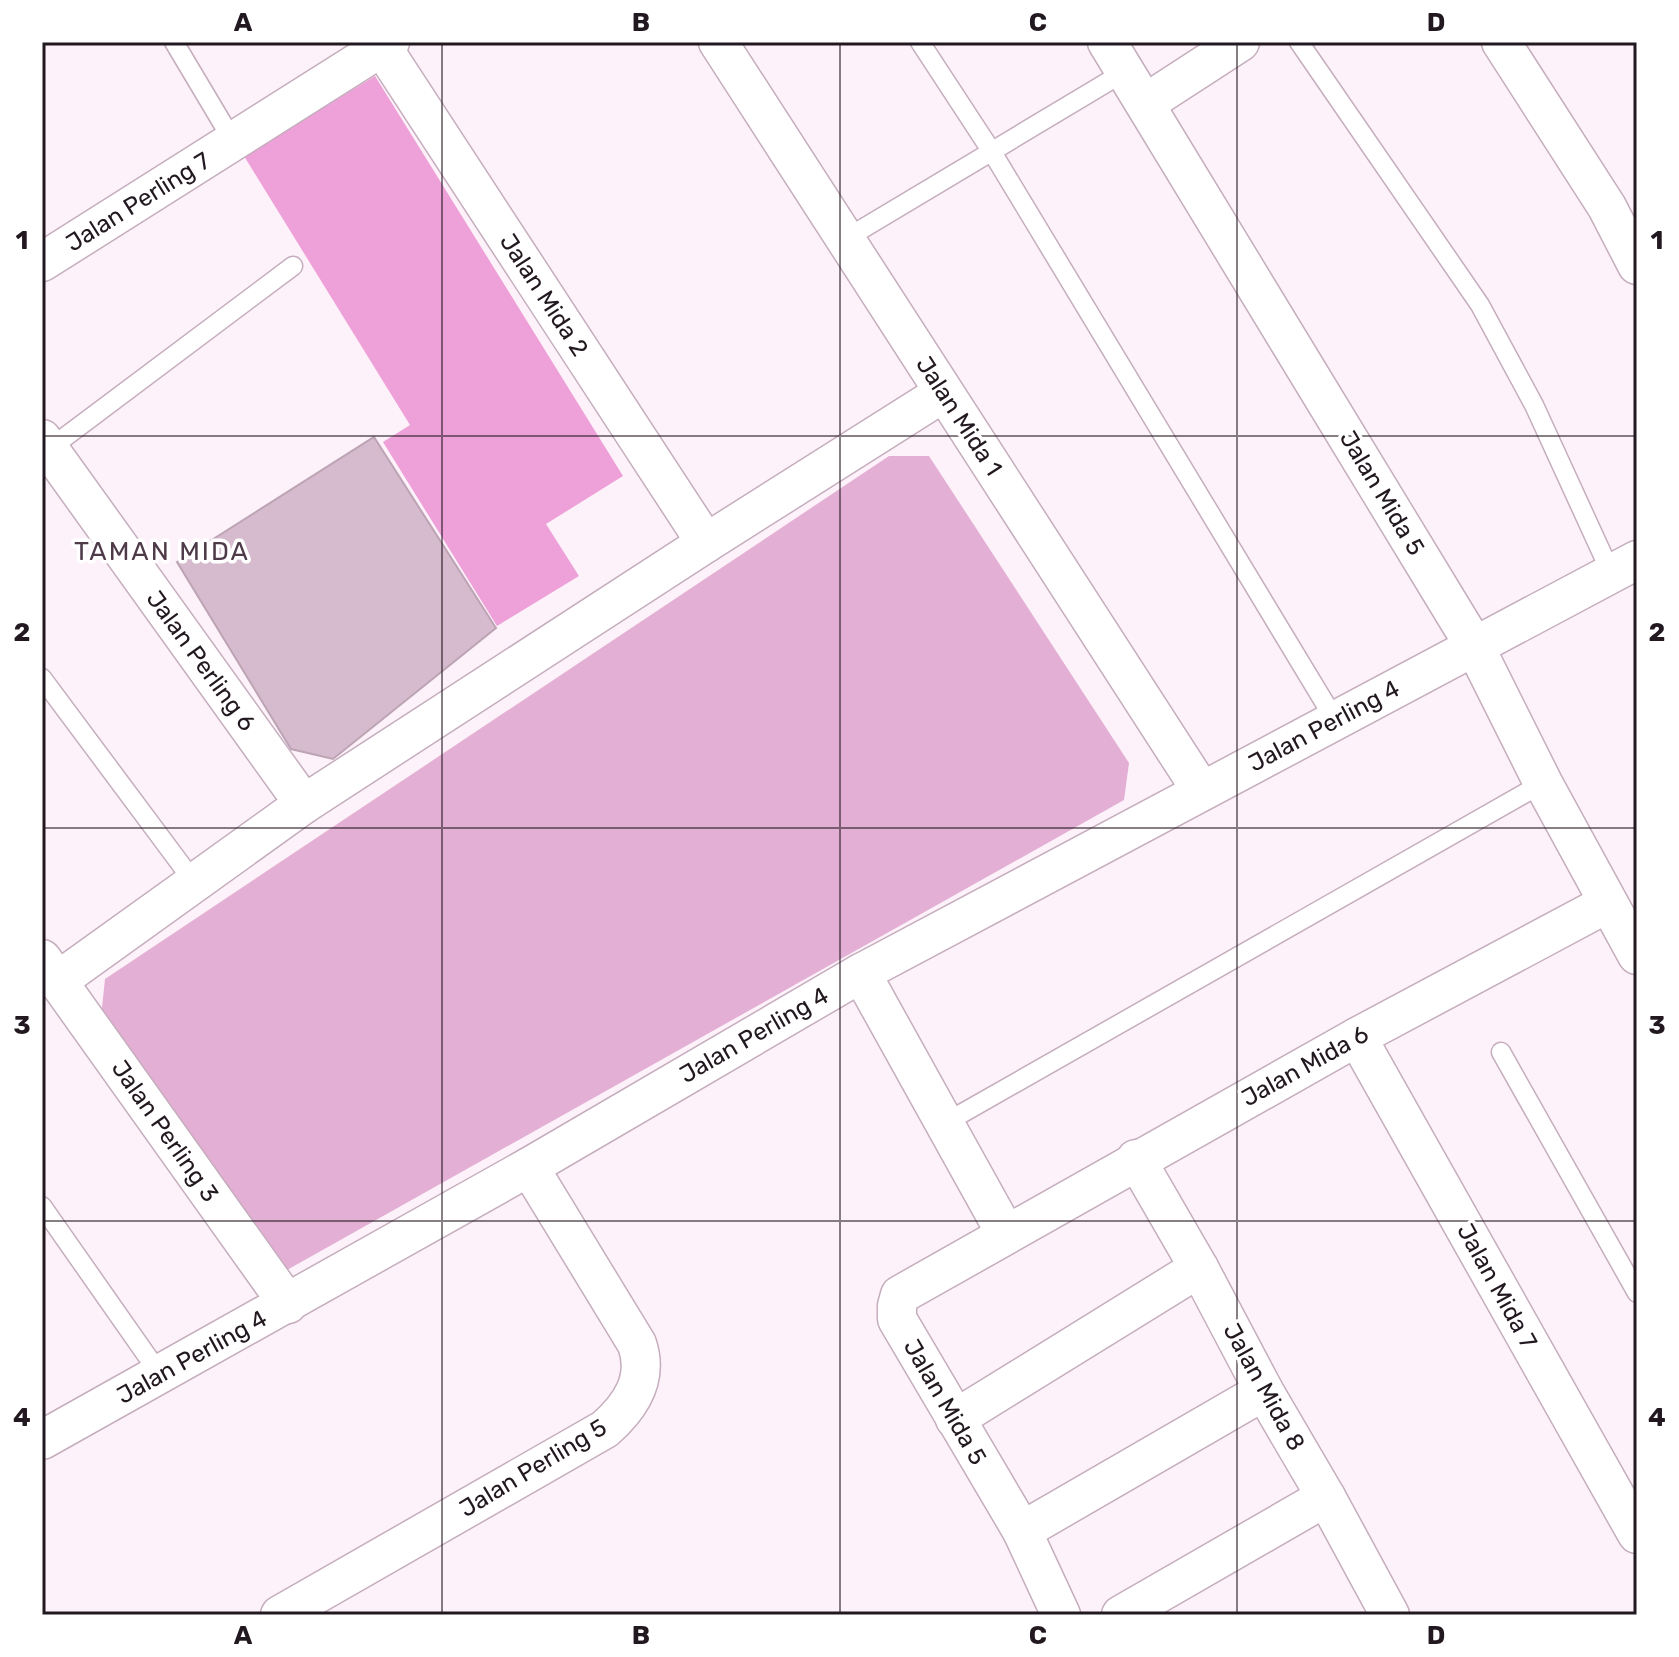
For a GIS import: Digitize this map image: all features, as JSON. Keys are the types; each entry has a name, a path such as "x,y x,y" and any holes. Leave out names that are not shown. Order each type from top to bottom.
{"street":[{"name":"Jalan Mida 1","path":"718,42 1201,790"},
{"path":"1126,72 1240,42"},
{"path":"1501,42 1607,207 1637,265"},
{"name":"Jalan Perling 7","path":"42,262 386,45"},
{"name":"Jalan Mida 2","path":"386,45 706,543"},
{"name":"Jalan Mida 5","path":"1126,72 1475,647 1543,783 1637,955"},
{"path":"48,971 194,882 304,804 943,393"},
{"name":"Jalan Perling 6","path":"45,444 304,804"},
{"name":"Jalan Perling 4","path":"42,1440 529,1167 861,973 1624,566"},
{"name":"Jalan Mida 6","path":"1006,1234 1357,1037 1608,903"},
{"name":"Jalan Perling 3","path":"48,971 288,1304"},
{"path":"861,973 1006,1234"},
{"name":"Jalan Mida 7","path":"1357,1037 1637,1534"},
{"name":"Jalan Mida 8","path":"1136,1159 1326,1497 1376,1611"},
{"name":"Jalan Perling 5","path":"280,1615 605,1429 633,1400 640,1381 642,1358 637,1344 529,1167"},
{"name":"Jalan Mida 5","path":"1006,1234 900,1295 897,1319 1022,1531 1061,1615"},
{"path":"955,1419 1199,1268"},
{"path":"1022,1531 1264,1391"},
{"path":"1121,1615 1326,1497"}],"lane":[{"path":"174,42 233,141"},
{"path":"920,42 992,152 1335,720"},
{"path":"1299,42 1480,305 1624,566"},
{"path":"847,238 1126,72"},
{"path":"45,444 293,266"},
{"path":"42,678 194,882"},
{"path":"945,1123 1543,783"},
{"path":"1501,1052 1637,1293"},
{"path":"42,1206 159,1373"}],"shaded area":[{"path":"375,76 623,476 546,524 579,576 497,626 383,442 410,425 244,156"},
{"path":"889,456 929,456 1129,763 1124,800 287,1270 101,1017 105,979"}],"building":[{"path":"374,437 496,628 333,759 291,749 177,562"}],"district":[{"name":"TAMAN MIDA","path":"162,551"}]}
